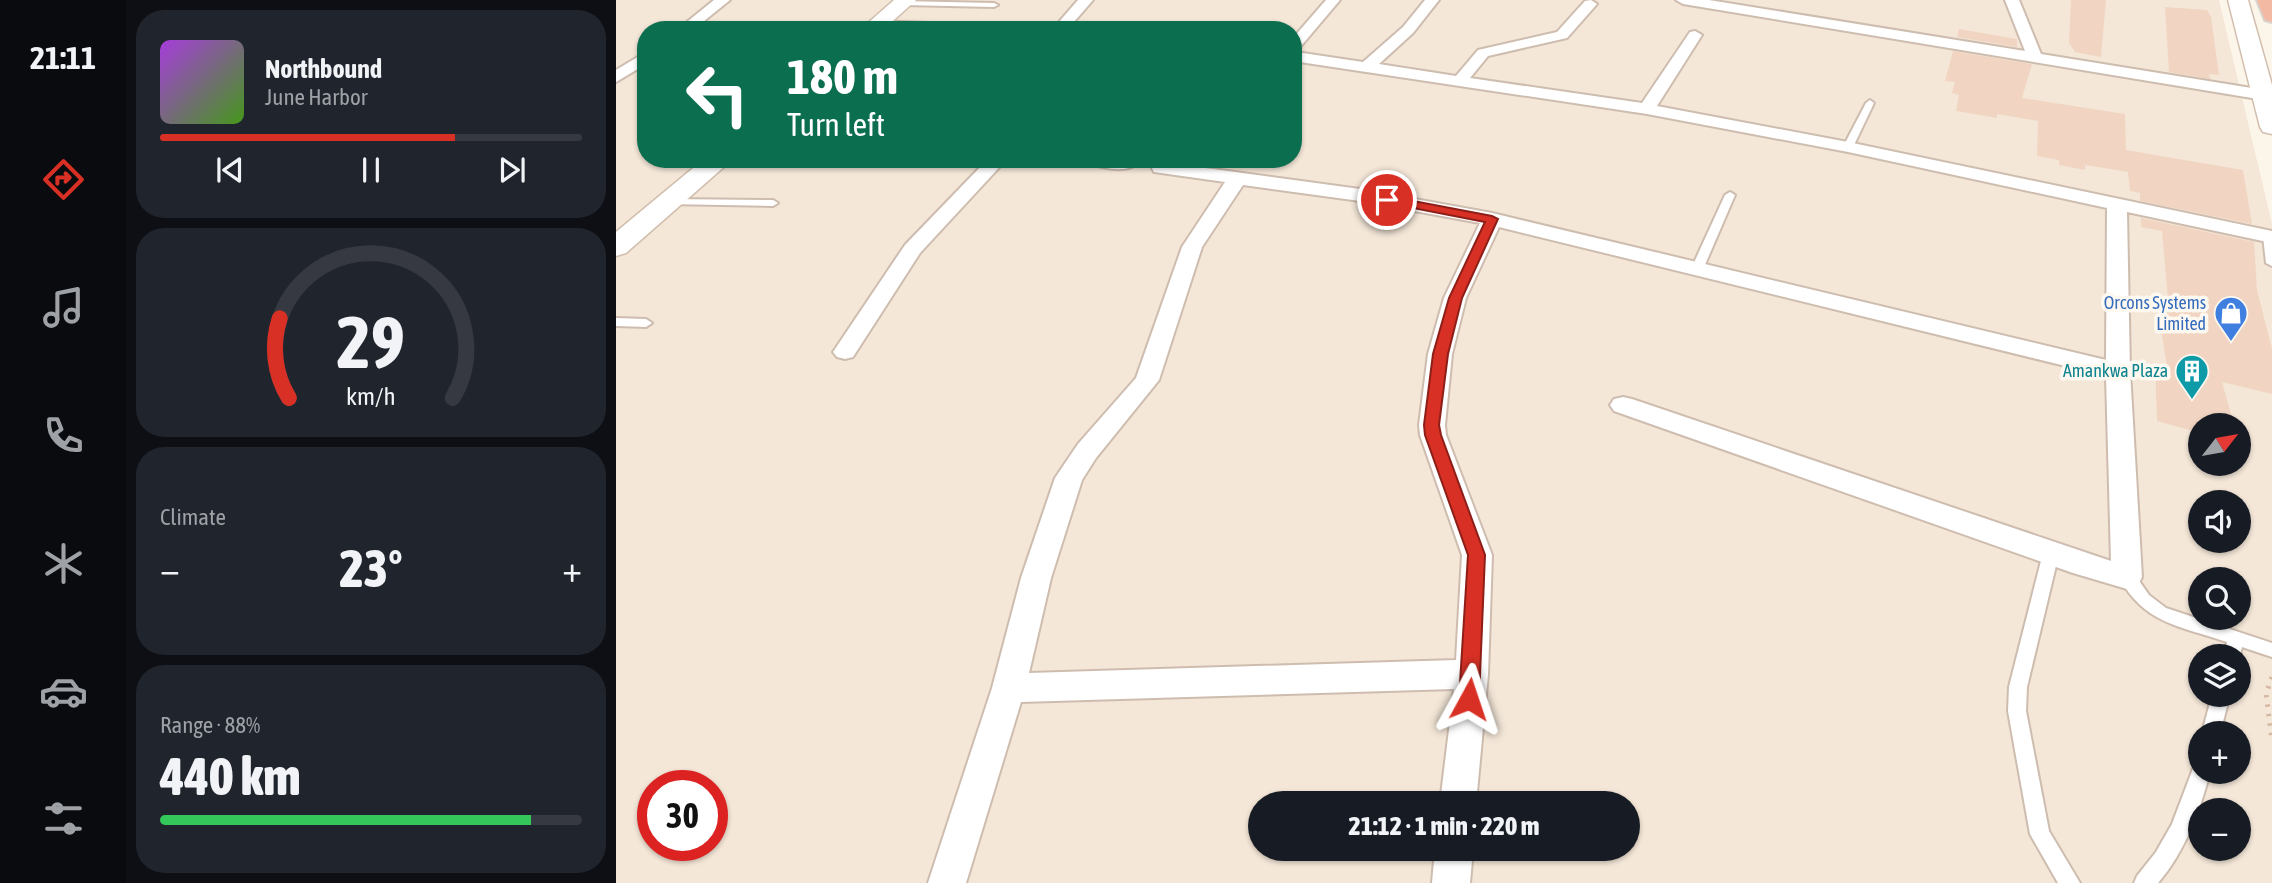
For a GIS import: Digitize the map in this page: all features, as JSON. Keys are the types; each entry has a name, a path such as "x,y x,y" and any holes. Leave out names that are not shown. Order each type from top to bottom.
{"highway":[{"path":"2267,0 2272,16"}],"main road":[{"path":"2238,0 2272,127"},
{"path":"881,21 904,2"},
{"path":"616,247 710,168"}],"street":[{"path":"696,21 723,0"},
{"path":"1067,21 1086,0"},
{"path":"1302,37 1333,0"},
{"path":"1366,67 1408,30 1432,0"},
{"path":"1683,0 2264,95"},
{"path":"2012,0 2035,57"},
{"path":"1460,81 1483,53 1562,35 1590,5"},
{"path":"1647,109 1695,35"},
{"path":"1302,57 1647,109 2117,203 2270,237"},
{"path":"617,76 637,63"},
{"path":"845,352 912,248 989,168"},
{"path":"1161,168 1360,195 1492,219 2118,371"},
{"path":"947,883 1009,688 1026,609 1069,478 1087,452 1147,380 1192,247 1237,179"},
{"path":"1623,405 2127,577 2118,371 2117,203"},
{"path":"1459,791 1472,674 1476,555 1433,435 1432,425 1440,354 1455,298 1492,219"},
{"path":"1009,688 1472,674"},
{"path":"1451,883 1453,861"}],"lane":[{"path":"904,2 994,5"},
{"path":"1848,148 1870,103"},
{"path":"1698,267 1730,195"},
{"path":"669,202 773,203"},
{"path":"2270,237 2272,263"},
{"path":"616,322 646,323"},
{"path":"2051,553 2018,687 2017,711 2040,834 2070,883"},
{"path":"2127,577 2143,600 2160,613 2272,650"},
{"path":"2235,644 2236,638"},
{"path":"2144,883 2158,870 2194,797 2198,784"}],"path":[{"path":"2272,677 2266,694 2272,740"}],"shaded area":[{"path":"616,0 2219,0 2272,224 2272,883 616,883"}],"building":[{"path":"2071,0 2106,0 2101,57 2075,52 2069,43"},
{"path":"2165,7 2207,10 2211,17 2219,75 2209,74 2210,79 2169,72"},
{"path":"1959,29 2017,39 2017,47 1957,37"},
{"path":"1953,51 2032,64 2022,98 2125,114 2126,150 2243,170 2252,224 2140,201 2140,193 2130,191 2128,172 2085,165 2085,170 2059,165 2059,160 2037,156 2038,121 1956,111 1959,95 1952,93 1955,82 1945,81"},
{"path":"2141,218 2254,242 2257,290 2272,349 2272,394 2222,382 2231,413 2188,413 2188,430 2157,421 2155,364 2167,367 2158,309 2169,312 2162,231 2141,227"}],"place":[{"name":"Orcons Systems Limited","path":"2231,343"},
{"name":"Amankwa Plaza","path":"2192,401"}],"route":[{"path":"1387,200 1492,219 1455,298 1440,354 1432,425 1433,435 1472,537 1476,555 1469,699"}]}
